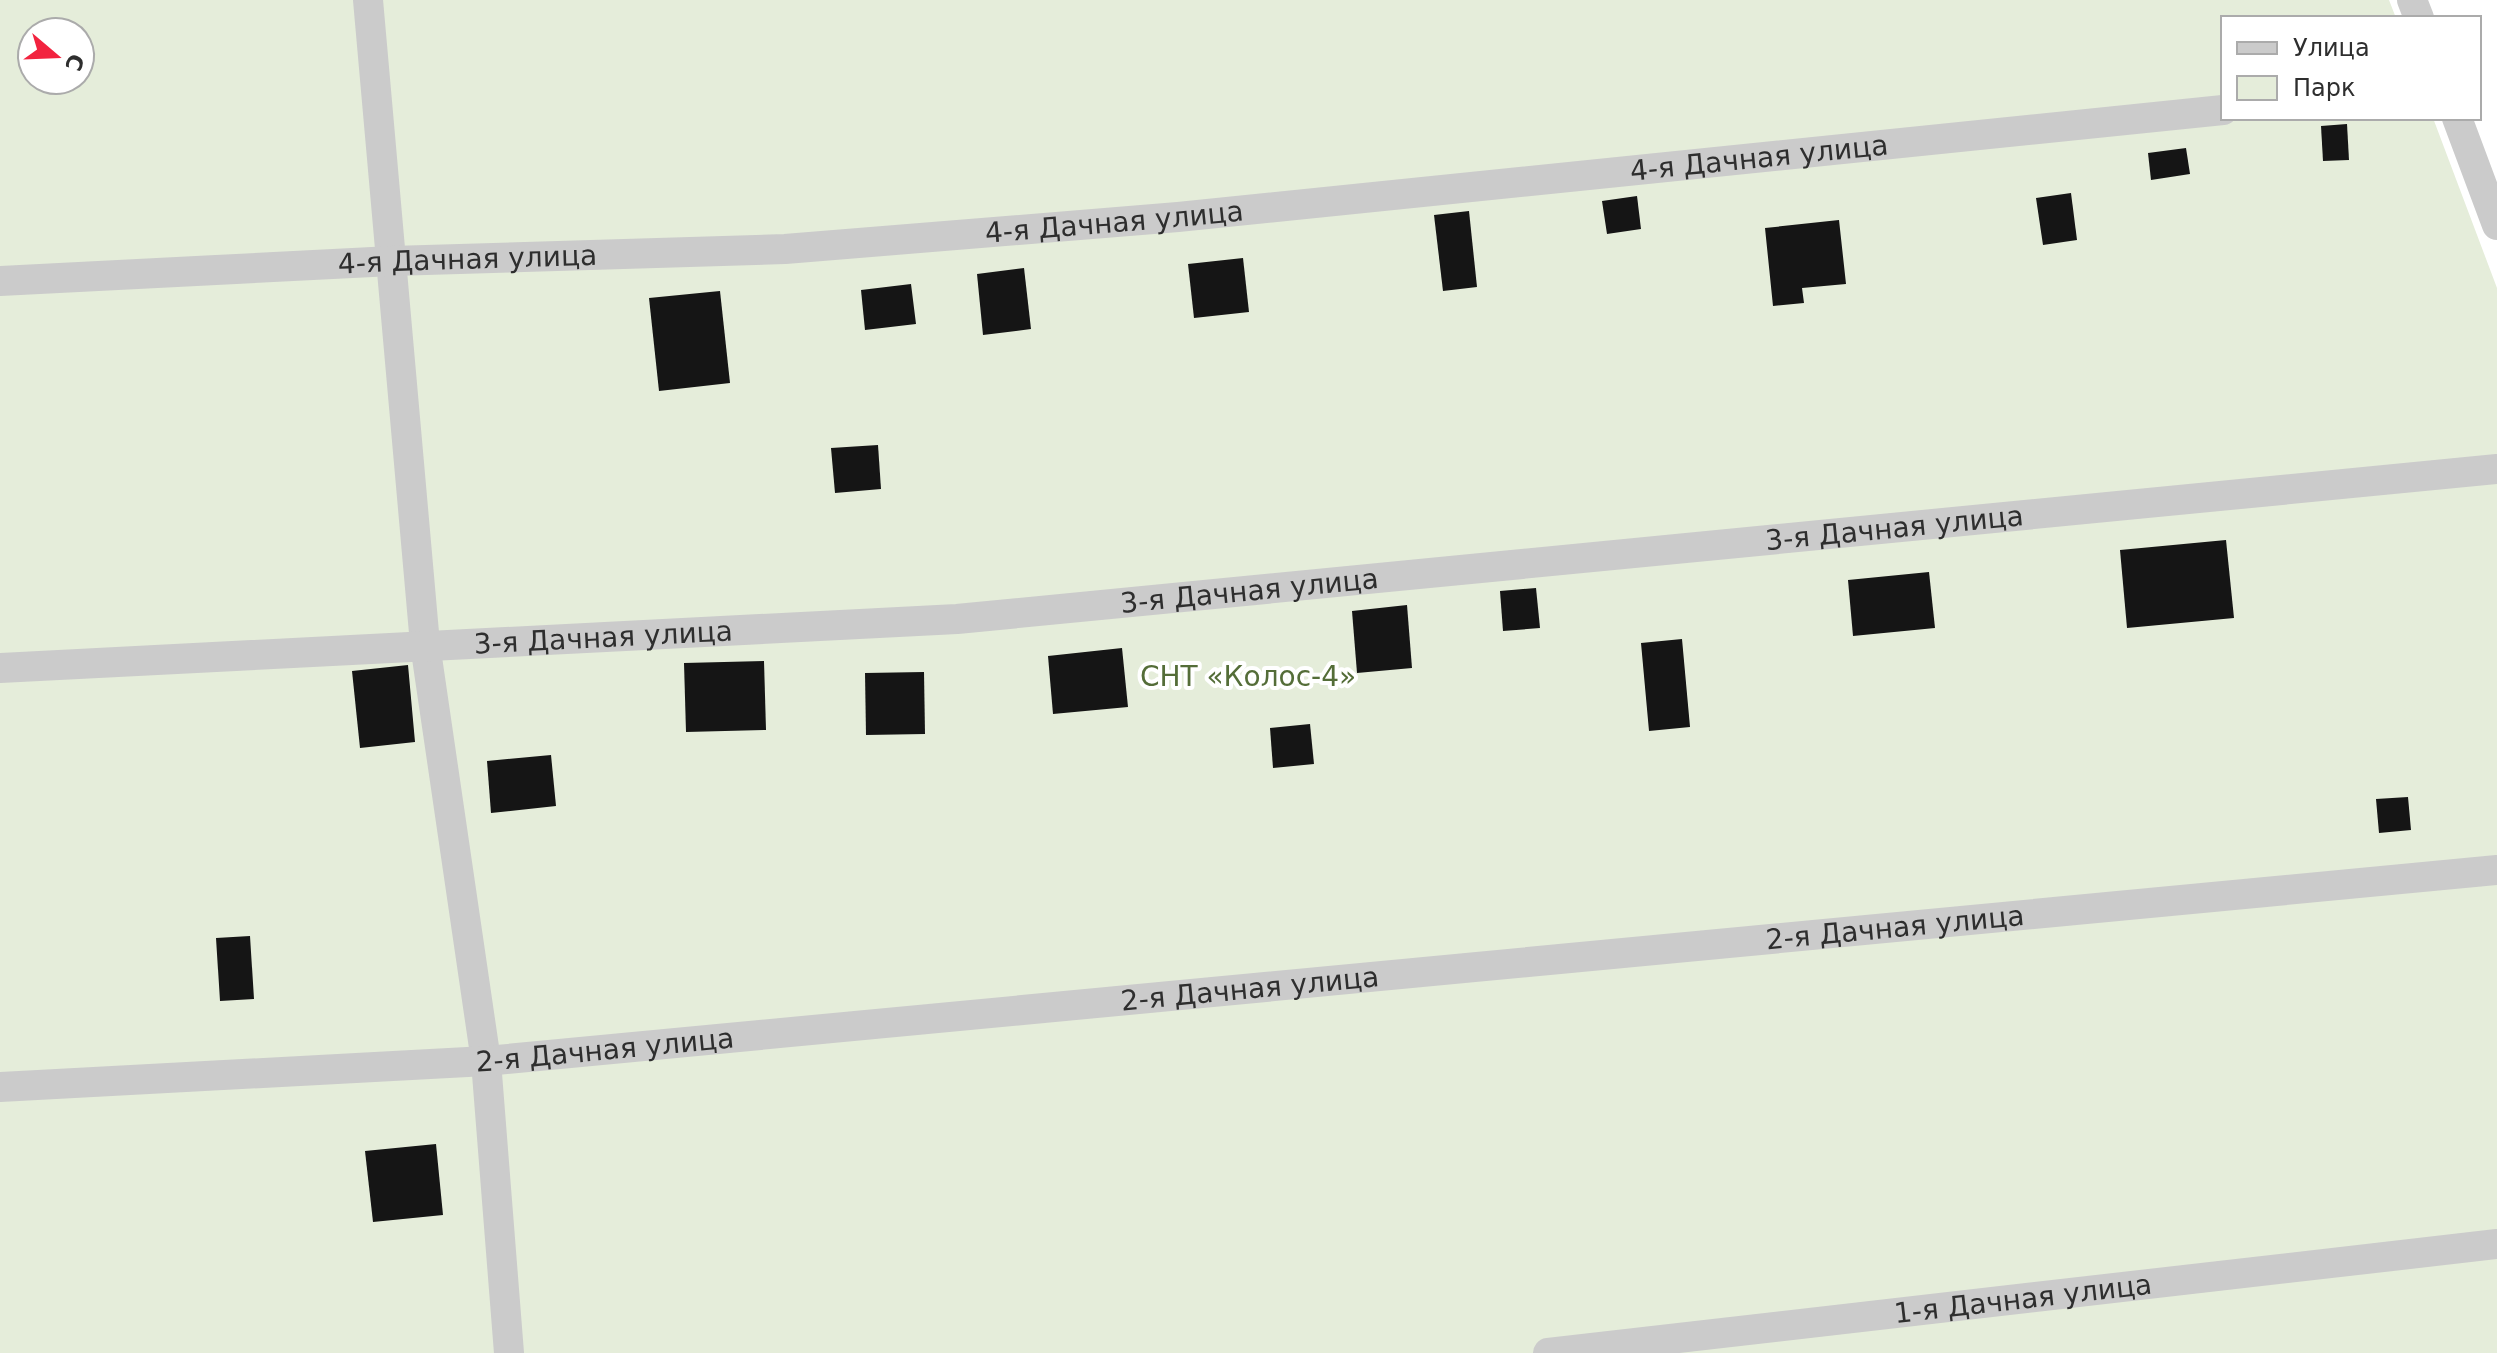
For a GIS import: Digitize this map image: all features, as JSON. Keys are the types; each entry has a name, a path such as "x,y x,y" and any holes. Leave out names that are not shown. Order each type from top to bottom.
{"street":[{"path":"368,0 425,644 486,1061 509,1353"},
{"name":"4-я Дачная улица","path":"0,281 392,261 801,248 1178,217 2221,110"},
{"path":"2458,120 2497,225"},
{"name":"3-я Дачная улица","path":"0,668 957,619 2497,469"},
{"name":"2-я Дачная улица","path":"0,1087 486,1061 2497,870"},
{"name":"1-я Дачная улица","path":"1548,1353 2497,1244"}],"green space":[{"name":"СНТ «Колос-4»","path":"0,0 2389,0 2395,16 2221,16 2221,120 2434,120 2497,288 2497,1353 0,1353"}],"building":[{"path":"2347,124 2349,160 2323,161 2321,126"},
{"path":"2186,148 2190,174 2151,180 2148,153"},
{"path":"2071,193 2077,240 2043,245 2036,198"},
{"path":"1637,196 1641,229 1607,234 1602,201"},
{"path":"1469,211 1477,287 1443,291 1434,215"},
{"path":"1839,220 1846,284 1802,288 1804,303 1773,306 1765,228"},
{"path":"1243,258 1249,312 1194,318 1188,264"},
{"path":"1024,268 1031,329 983,335 977,274"},
{"path":"911,284 916,324 865,330 861,290"},
{"path":"720,291 730,383 659,391 649,298"},
{"path":"878,445 881,489 835,493 831,448"},
{"path":"2226,540 2234,618 2127,628 2120,550"},
{"path":"1929,572 1935,628 1853,636 1848,580"},
{"path":"1536,588 1540,628 1503,631 1500,591"},
{"path":"1407,605 1412,668 1357,673 1352,611"},
{"path":"1682,639 1690,727 1649,731 1641,643"},
{"path":"1122,648 1128,707 1053,714 1048,656"},
{"path":"764,661 766,730 686,732 684,663"},
{"path":"408,665 415,742 360,748 352,671"},
{"path":"924,672 925,734 866,735 865,673"},
{"path":"1310,724 1314,764 1273,768 1270,728"},
{"path":"551,755 556,806 491,813 487,761"},
{"path":"2408,797 2411,830 2379,833 2376,799"},
{"path":"250,936 254,999 220,1001 216,938"},
{"path":"436,1144 443,1215 373,1222 365,1151"}]}
